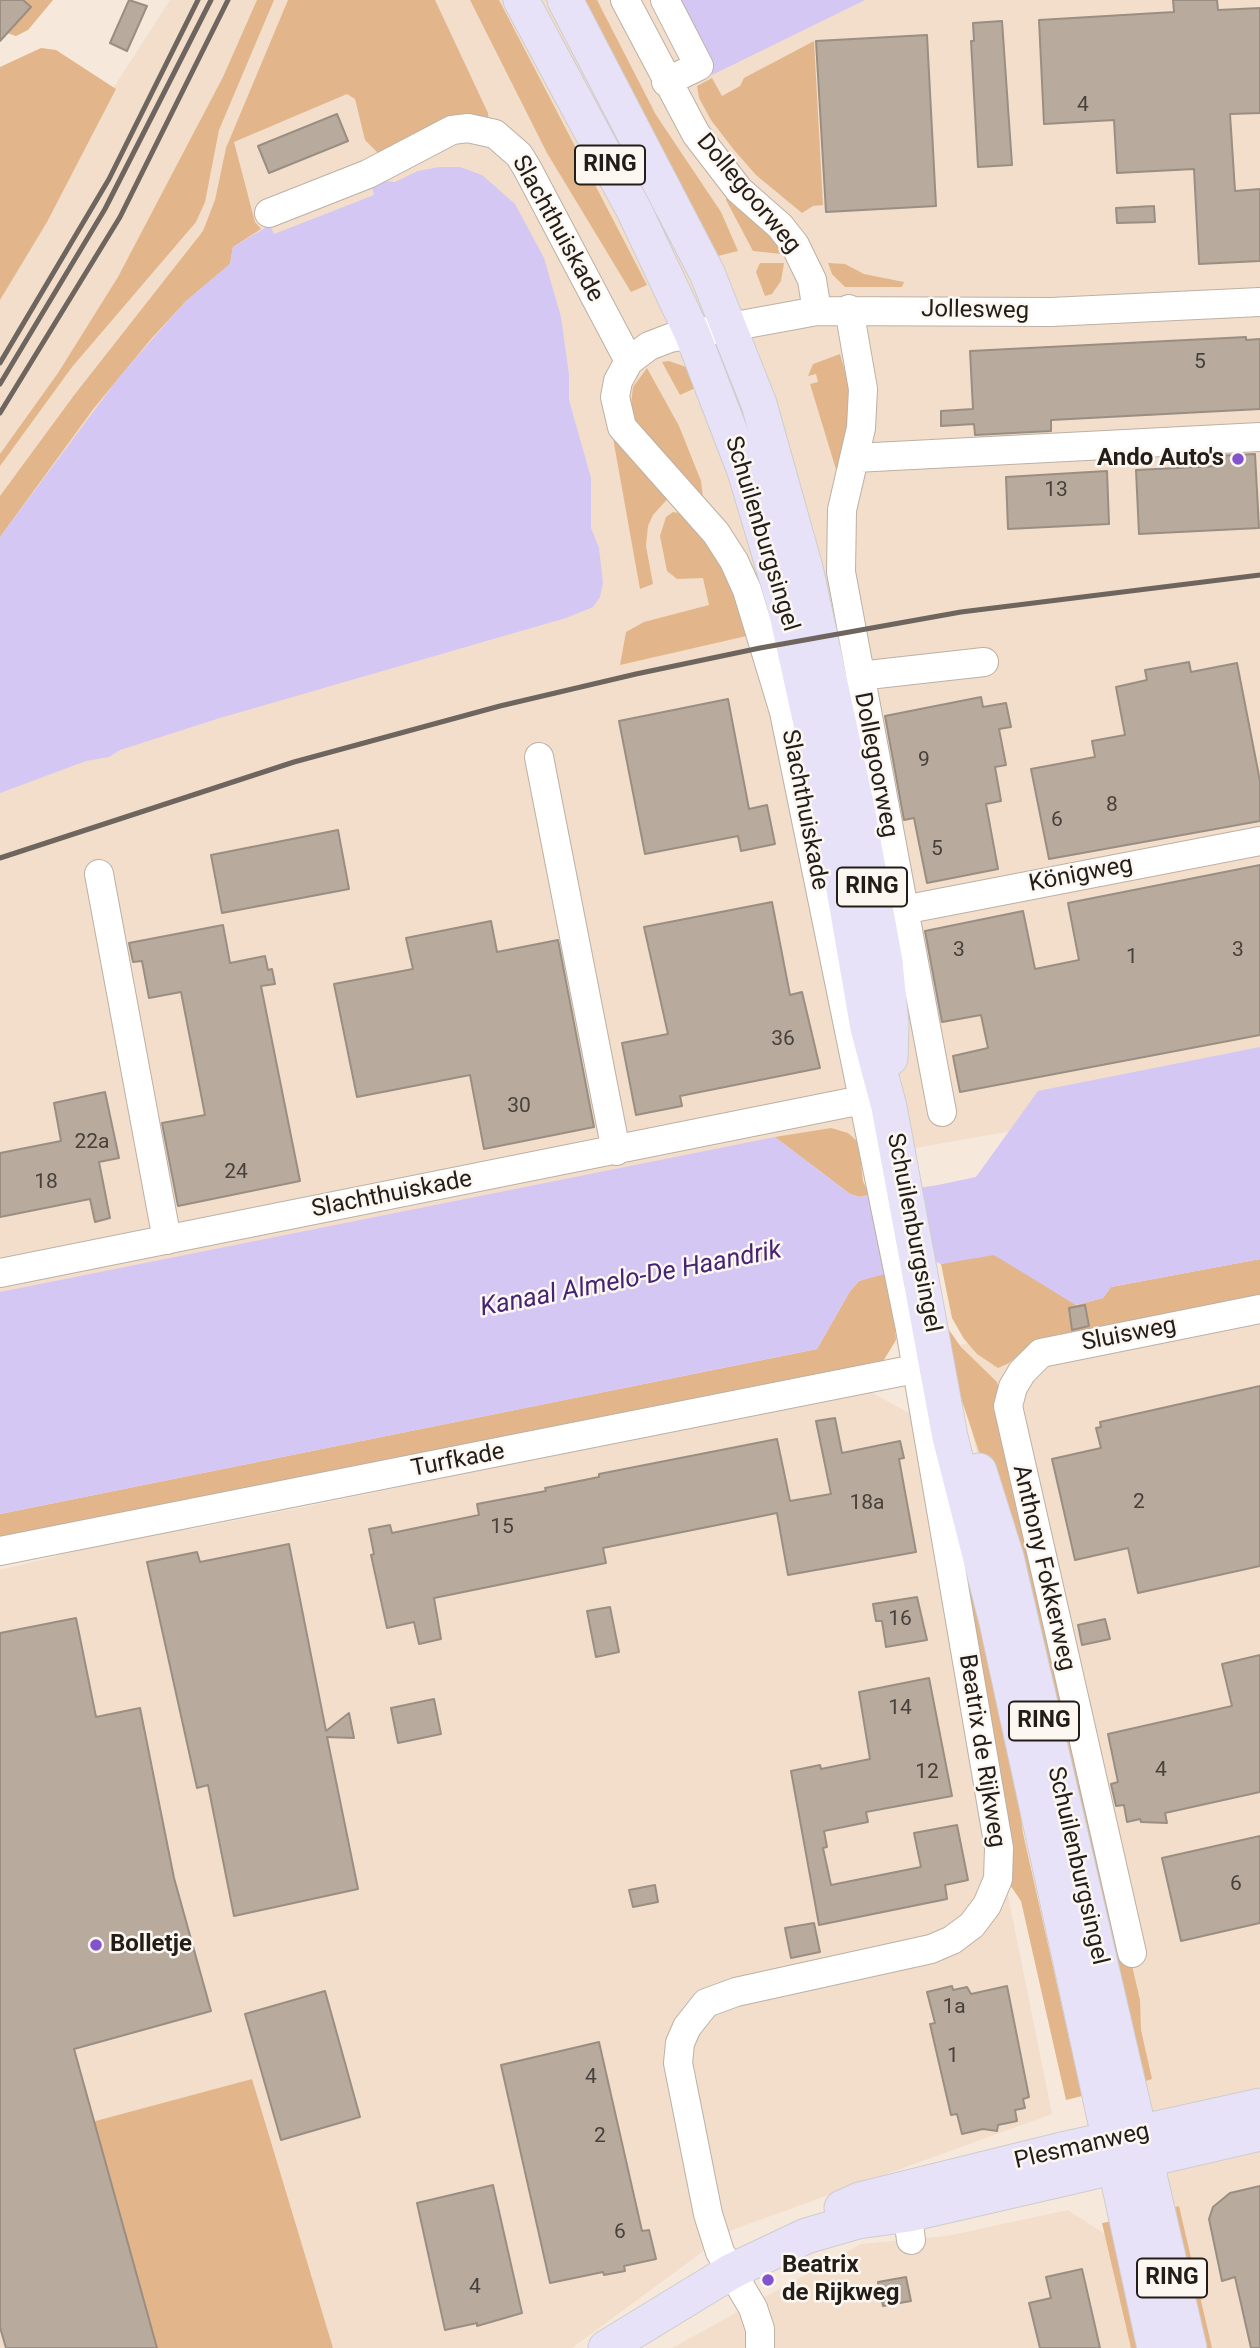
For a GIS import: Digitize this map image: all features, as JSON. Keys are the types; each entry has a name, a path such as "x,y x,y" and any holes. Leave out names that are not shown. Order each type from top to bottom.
{"main road":[{"name":"Schuilenburgsingel","path":"521,0 635,212 692,333 745,471 785,605 831,814 868,1028 875,1103 893,1184 926,1364 950,1437 998,1622 1127,2150"},
{"name":"Schuilenburgsingel","path":"565,0 672,201 730,326 759,404 790,509 858,813 886,962 891,1024 875,1103"},
{"name":"Plesmanweg","path":"606,2348 732,2271 806,2236 858,2221 908,2214 1127,2150 1260,2106"},
{"name":"Plesmanweg","path":"1127,2150 1260,2133"},
{"name":"RING","path":"1127,2150 1155,2348"},
{"name":"RING","path":"1127,2150 1189,2348"}],"street":[{"name":"Dollegoorweg","path":"625,0 666,82 696,134 740,190 780,226 795,245 811,280 817,311"},
{"path":"666,0 699,66 666,82"},
{"name":"Slachthuiskade","path":"0,1273 616,1151 875,1103 784,712 747,590 716,533 622,427 615,397 618,381 629,361 519,155 495,134 468,128 443,134 368,174 268,213"},
{"name":"Jollesweg","path":"692,333 817,311 849,309 1062,312 1260,302"},
{"name":"Dollegoorweg","path":"849,309 863,389 855,458 842,510 840,542 845,598 942,1112"},
{"path":"629,361 649,346 692,333"},
{"path":"855,458 1260,437"},
{"path":"859,676 984,662"},
{"path":"539,757 616,1151"},
{"name":"Königweg","path":"903,909 1260,841"},
{"path":"99,874 167,1240"},
{"name":"Sluisweg","path":"1013,1387 1022,1371 1041,1353 1260,1309"},
{"name":"Turfkade","path":"0,1551 926,1364"},
{"name":"Beatrix de Rijkweg","path":"760,2348 756,2318 720,2252 708,2214 678,2063 680,2043 694,2016 706,2003 736,1992 931,1948 952,1940 980,1915 998,1880 999,1848 926,1364"},
{"name":"Anthony Fokkerweg","path":"1013,1387 1008,1406 1010,1421 1132,1954"}],"shaded area":[{"path":"23,0 53,0 28,30 16,36 7,33 30,7"},
{"path":"170,0 1260,0 1260,1087 0,1310 0,264"},
{"path":"257,0 274,0 219,130 205,202 196,222 72,367 0,466 0,454 58,373 118,277 223,77"},
{"path":"288,0 435,0 488,113 489,124 452,122 378,153 365,140 355,99 347,94 234,142 255,222 261,229 233,247 230,264 186,301 151,339 94,408 0,537 0,496 75,394 203,231 215,200 226,148"},
{"path":"470,0 499,0 647,285 631,292 547,153"},
{"path":"577,0 597,0 656,115 721,212 738,251 714,257"},
{"path":"814,41 823,205 813,206 802,213 756,175 734,150 711,120 699,98 697,86 712,78 722,96 740,86 744,78"},
{"path":"41,48 56,50 116,89 47,222 0,300 0,67"},
{"path":"728,193 776,241 782,254 753,251 726,200"},
{"path":"760,263 784,263 781,281 772,294 765,296 756,272"},
{"path":"828,263 845,264 864,274 904,282 902,287 845,287 832,274"},
{"path":"840,354 848,382 851,412 838,476 810,384 818,382 816,374 808,376 813,364"},
{"path":"669,361 686,367 700,386 680,395 662,362"},
{"path":"647,368 679,426 701,481 703,498 639,430 630,411 633,387"},
{"path":"613,438 671,495 653,515 648,526 646,546 653,584 640,589"},
{"path":"673,512 686,514 706,537 732,587 751,635 620,665 626,632 644,622 709,605 703,578 677,579 667,571 660,536 666,517"},
{"path":"831,1128 848,1133 859,1143 863,1181 869,1195 860,1197 850,1194 775,1137"},
{"path":"980,1255 994,1255 1005,1260 1076,1305 1103,1298 1111,1287 1260,1259 1260,1302 1027,1348 1009,1363 998,1368 977,1354 964,1339 952,1318 941,1264"},
{"path":"885,1273 894,1314 896,1340 882,1363 0,1541 0,1514 817,1349 850,1291 859,1281"},
{"path":"1260,1288 1260,2348 1177,2348 953,1346"},
{"path":"942,1320 961,1347 997,1382 1140,2000 1141,2030 1152,2079 1136,2084 996,1503 957,1386"},
{"path":"867,1390 911,1414 1052,2114 732,2230 572,2348 0,2348 0,1570 155,1532 192,1529 314,1505"},
{"path":"934,1395 1008,1721 1023,1833 1082,2096 1066,2100 1021,1901 1008,1882"},
{"path":"252,2079 333,2348 156,2348 92,2122"},
{"path":"1179,2206 1212,2348 1203,2348 1171,2208"},
{"path":"1068,2210 1114,2240 1139,2348 672,2348 861,2244 947,2236"},
{"path":"1118,2220 1150,2348 1131,2348 1102,2223"}],"water":[{"path":"674,0 865,0 712,75"},
{"path":"460,167 482,175 515,204 544,258 561,317 569,375 569,400 591,478 591,528 599,548 603,583 600,597 593,607 566,618 220,718 120,750 109,757 86,761 0,793 0,537 120,376 186,301 230,264 233,247 270,225 274,234 374,195 372,187 383,181 395,182 418,171"},
{"name":"Kanaal Almelo-De Haandrik","path":"1260,1047 1260,1259 1111,1287 1103,1298 1076,1305 994,1255 941,1264 934,1261 859,1281 850,1291 817,1349 0,1514 0,1292 775,1137 850,1194 860,1197 938,1185 976,1177 1038,1091"}],"building":[{"path":"0,0 23,0 31,7 0,41"},
{"path":"129,0 147,6 127,51 110,43"},
{"path":"1173,0 1217,0 1218,10 1260,8 1260,113 1230,114 1235,191 1260,189 1260,261 1199,264 1194,169 1117,173 1114,120 1044,124 1039,20 1174,12"},
{"path":"1002,21 1012,165 978,167 971,41 974,41 973,23"},
{"path":"927,35 936,206 826,212 816,41"},
{"path":"337,114 348,141 269,173 258,146"},
{"path":"1154,206 1155,222 1117,223 1116,208"},
{"path":"1246,337 1246,340 1260,339 1260,409 1051,420 1051,431 975,435 974,424 941,426 941,411 973,409 970,351"},
{"path":"1255,454 1259,528 1139,534 1136,470 1217,466 1216,456"},
{"path":"1107,471 1109,524 1008,529 1006,477"},
{"path":"1189,662 1191,672 1237,663 1260,781 1260,821 1049,859 1031,769 1095,757 1092,741 1125,735 1116,687 1147,680 1145,670"},
{"path":"981,697 983,707 1006,703 1011,727 999,729 1006,765 995,767 1001,801 986,804 998,869 927,883 914,818 904,820 885,716"},
{"path":"728,699 749,809 767,805 775,844 741,851 738,836 645,854 619,721"},
{"path":"338,830 349,889 222,913 211,855"},
{"path":"1260,865 1260,1035 960,1092 953,1056 988,1048 981,1015 942,1022 925,931 1023,911 1035,969 1079,960 1068,903"},
{"path":"772,902 790,995 802,992 820,1068 680,1096 682,1106 636,1115 622,1043 668,1034 644,927"},
{"path":"491,921 497,952 558,940 594,1127 484,1149 470,1075 357,1097 334,984 413,969 406,938"},
{"path":"223,925 230,963 265,956 268,970 272,969 275,984 261,986 300,1181 178,1206 162,1123 205,1115 181,992 149,998 142,961 133,962 129,943"},
{"path":"105,1092 119,1158 99,1162 110,1218 95,1222 90,1199 0,1217 0,1153 61,1141 54,1103"},
{"path":"1085,1305 1089,1326 1072,1330 1069,1308"},
{"path":"1260,1386 1260,1566 1138,1593 1128,1548 1075,1560 1052,1459 1101,1448 1096,1428 1101,1427 1100,1422"},
{"path":"835,1418 842,1453 900,1441 904,1458 899,1459 916,1552 788,1575 777,1513 603,1548 606,1563 434,1598 441,1639 419,1644 414,1622 387,1628 371,1555 374,1554 369,1529 390,1525 392,1533 479,1515 477,1504 546,1491 545,1488 599,1477 599,1474 777,1439 790,1501 831,1494 816,1421"},
{"path":"289,1544 326,1731 349,1713 354,1738 327,1737 358,1889 234,1916 208,1785 197,1788 147,1562 197,1552 200,1562"},
{"path":"917,1597 927,1640 886,1647 882,1621 876,1621 873,1604"},
{"path":"610,1607 619,1652 596,1657 587,1611"},
{"name":"Bolletje","path":"76,1618 96,1717 140,1708 174,1878 211,2011 74,2049 157,2348 6,2348 0,2327 0,1633"},
{"path":"1105,1619 1110,1639 1082,1645 1078,1625"},
{"path":"1260,1655 1260,1792 1165,1813 1167,1823 1141,1822 1140,1819 1127,1822 1124,1805 1116,1806 1111,1784 1118,1782 1108,1734 1232,1706 1222,1664"},
{"path":"929,1678 952,1796 866,1812 868,1822 824,1831 827,1847 823,1848 831,1885 921,1867 914,1833 957,1825 968,1880 945,1885 947,1899 819,1925 791,1771 820,1765 821,1769 870,1759 859,1692"},
{"path":"434,1699 441,1734 398,1743 391,1708"},
{"path":"1260,1836 1260,1923 1181,1941 1162,1858"},
{"path":"655,1885 658,1902 633,1907 629,1890"},
{"path":"814,1923 820,1952 791,1958 785,1928"},
{"path":"952,1986 953,1990 967,1987 971,1994 1007,1986 1029,2097 1023,2099 1025,2108 1015,2110 1017,2121 998,2125 997,2131 983,2129 962,2134 957,2114 951,2115 930,2024 935,2023 927,1992"},
{"path":"325,1991 360,2117 281,2140 245,2014"},
{"path":"599,2042 642,2231 649,2230 656,2259 624,2266 625,2271 604,2275 603,2272 550,2283 501,2065"},
{"path":"493,2185 522,2313 477,2326 477,2323 445,2330 417,2203"},
{"path":"1260,2186 1260,2348 1251,2348 1235,2277 1222,2281 1209,2219 1213,2207 1230,2193"},
{"path":"1082,2269 1100,2348 1040,2348 1029,2303 1051,2298 1046,2277"},
{"path":"906,2277 911,2301 883,2306 878,2282"}],"railway":[{"path":"0,363 109,179 198,0"},
{"path":"0,384 105,209 211,0"},
{"path":"0,413 120,217 228,0"},
{"path":"0,858 294,762 500,706 636,674 760,648 961,612 1260,575"}],"place":[{"name":"Ando Auto's","path":"1238,459"},
{"name":"Bolletje","path":"96,1945"},
{"name":"Beatrix de Rijkweg","path":"768,2280"}]}
